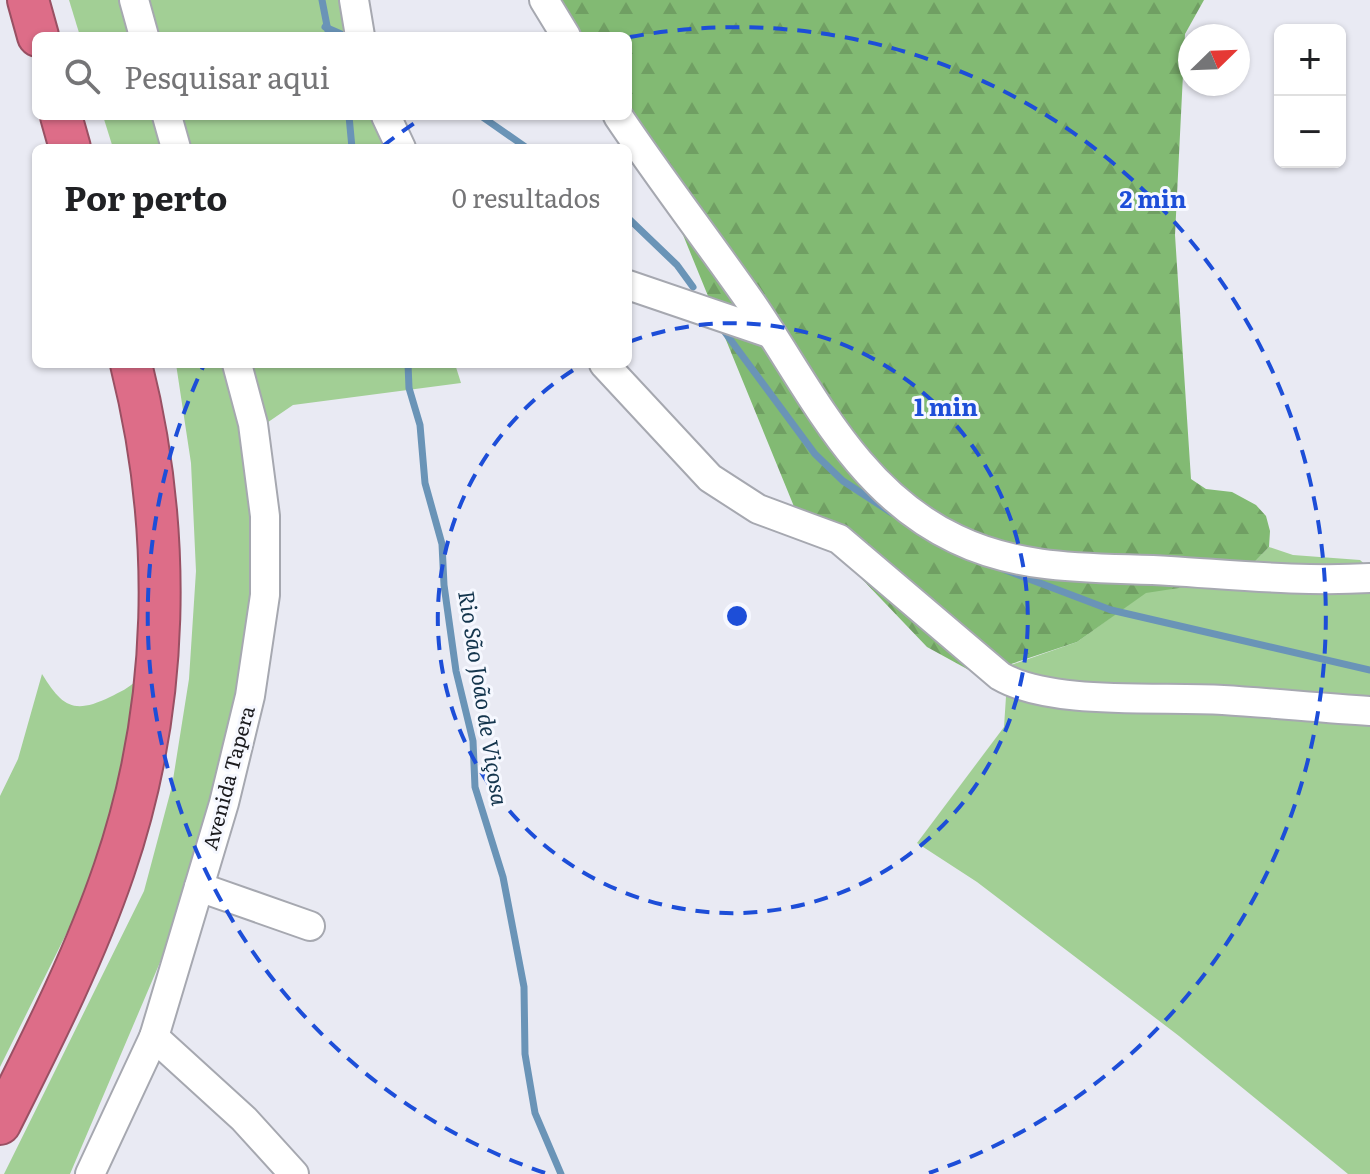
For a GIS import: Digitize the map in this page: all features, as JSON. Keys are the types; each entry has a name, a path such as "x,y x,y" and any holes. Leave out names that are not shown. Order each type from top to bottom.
{"highway":[{"path":"28,0 37,32"},
{"path":"62,120 69,144"},
{"path":"0,1124 36,1051 113,871 146,744 159,659 159,559 149,452 132,368"}],"street":[{"path":"134,0 143,32"},
{"path":"354,0 359,32"},
{"path":"544,0 564,32"},
{"path":"168,120 175,144"},
{"path":"621,120 772,334 816,407 860,465 909,510 955,539 1007,559 1079,570 1144,569 1306,579 1370,578"},
{"path":"632,286 772,334"},
{"name":"Avenida Tapera","path":"90,1174 154,1037 199,887 250,696 265,595 265,516 253,424 238,368"},
{"path":"608,368 710,478 758,509 839,539 991,668 1016,685 1073,694 1224,700 1370,711"},
{"path":"199,887 310,926"},
{"path":"154,1037 244,1119 288,1171"}],"green space":[{"path":"69,0 360,0 367,32 79,32"},
{"path":"550,0 1204,0 1191,24 1178,24 1178,96 1182,96 1175,235 1191,479 1206,489 1232,492 1256,505 1266,516 1270,531 1269,547 1238,579 1146,593 1077,642 978,675 927,647 795,509 679,225 630,120 632,32 566,32"},
{"path":"104,120 373,120 382,144 112,144"},
{"path":"177,368 456,368 461,383 293,405 258,429 259,624 178,920 70,1174 4,1174 144,891 172,786 189,679 196,571 191,463"},
{"path":"1269,547 1293,555 1360,560 1370,569 1370,1174 1348,1174 1179,1036 977,882 917,843 1004,727 1008,666 1077,642 1146,592 1238,579"},
{"path":"42,674 56,694 77,706 87,706 110,697 137,680 121,777 97,872 0,1067 0,796 18,759"}],"waterway":[{"name":"Rio São João de Viçosa","path":"322,0 328,32"},
{"path":"325,27 336,32"},
{"name":"Rio São João de Viçosa","path":"349,120 352,144"},
{"path":"487,120 521,144"},
{"path":"632,222 677,265 693,287"},
{"path":"724,331 815,454 843,481 892,513"},
{"name":"Rio São João de Viçosa","path":"408,368 409,388 420,425 425,483 442,544 444,585 456,671 473,741 475,787 503,877 524,987 525,1054 535,1113 561,1174"},
{"path":"1003,569 1111,610 1370,670"}]}
